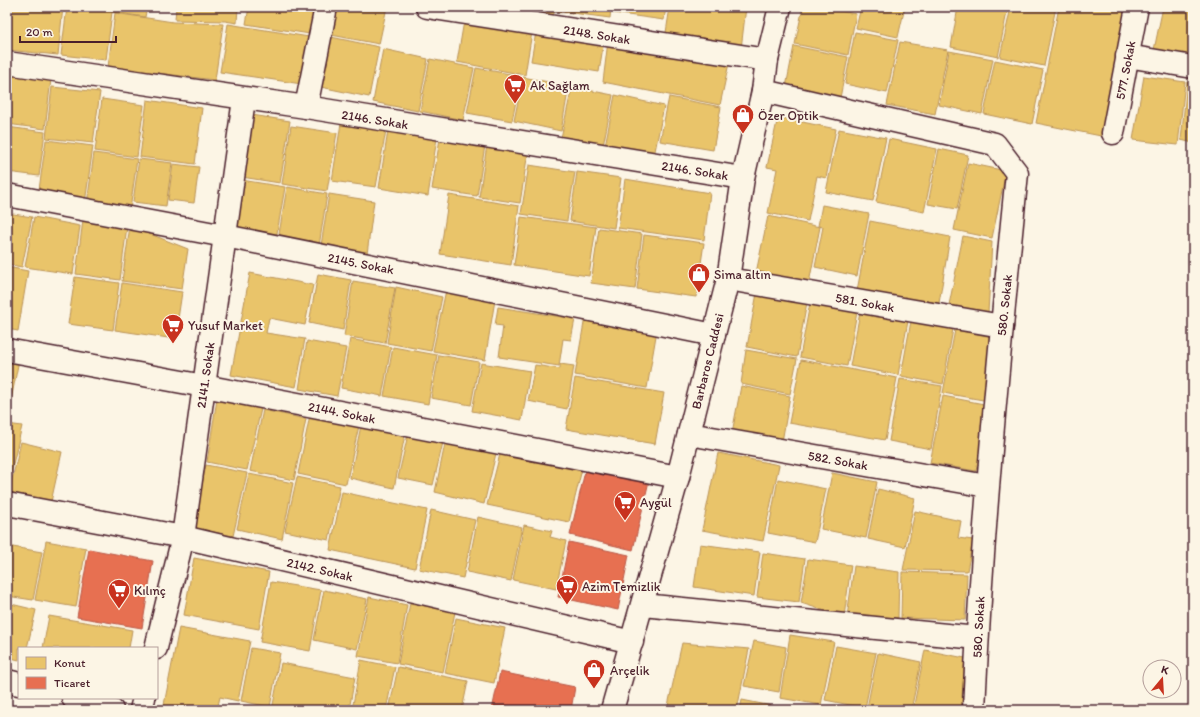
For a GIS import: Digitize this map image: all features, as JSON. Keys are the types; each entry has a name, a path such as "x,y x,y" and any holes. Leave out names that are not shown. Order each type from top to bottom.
{"street":[{"path":"306,107 326,7"},
{"name":"2148. Sokak","path":"427,7 767,60"},
{"name":"Barbaros Caddesi","path":"612,710 678,477 728,279 743,178 763,91 767,60 780,7"},
{"name":"577. Sokak","path":"1113,133 1137,7"},
{"path":"1127,56 1193,67"},
{"name":"2146. Sokak","path":"7,63 306,107 743,178"},
{"name":"580. Sokak","path":"763,91 995,144 1017,173 987,486 974,710"},
{"name":"2141. Sokak","path":"156,647 183,537 244,99"},
{"name":"2145. Sokak","path":"7,195 225,236 714,335"},
{"name":"581. Sokak","path":"728,279 1002,326"},
{"name":"2144. Sokak","path":"7,350 204,386 678,477"},
{"name":"582. Sokak","path":"688,434 987,486"},
{"name":"2142. Sokak","path":"7,504 183,537 632,642"},
{"path":"642,605 977,638"},
{"path":"7,681 18,684"},
{"path":"76,699 100,708"},
{"path":"141,710 144,699"}],"building: Konut":[{"path":"7,7 63,7 58,55 7,50"},
{"path":"67,7 147,7 145,17 112,12 106,60 61,55"},
{"path":"176,7 238,7 237,23 225,21 175,20"},
{"path":"249,7 315,7 310,34 246,24"},
{"path":"331,7 387,7 379,44 326,34"},
{"path":"500,7 555,7 553,18 499,11"},
{"path":"558,7 611,7 610,18 557,11"},
{"path":"614,7 666,7 664,20 613,13"},
{"path":"670,7 746,7 741,49 665,39"},
{"path":"803,7 819,7 856,14 848,55 795,44"},
{"path":"836,7 859,7 858,11"},
{"path":"861,7 905,7 898,37 856,28"},
{"path":"958,7 1008,7 998,57 951,47"},
{"path":"1011,7 1056,7 1044,66 1000,57"},
{"path":"1059,7 1105,7 1126,11 1101,136 1036,123"},
{"path":"1163,7 1193,7 1193,57 1154,50"},
{"path":"115,13 173,22 223,24 215,80 108,67"},
{"path":"464,21 532,32 525,75 457,62"},
{"path":"228,24 309,37 302,84 220,72"},
{"path":"536,32 604,40 599,72 531,61"},
{"path":"855,32 898,40 887,93 845,84"},
{"path":"326,36 379,47 369,97 316,86"},
{"path":"608,41 729,63 720,105 603,82"},
{"path":"900,42 948,50 935,114 887,105"},
{"path":"794,46 848,57 840,98 786,87"},
{"path":"383,49 428,59 418,111 373,102"},
{"path":"949,51 993,59 982,114 939,105"},
{"path":"430,59 474,68 463,120 420,111"},
{"path":"995,60 1043,70 1032,124 984,114"},
{"path":"476,68 521,76 512,121 467,113"},
{"path":"10,73 51,79 45,129 7,124 7,98"},
{"path":"1144,76 1185,82 1178,145 1133,140"},
{"path":"523,77 569,86 561,131 514,121"},
{"path":"1187,82 1193,84 1193,143 1181,140"},
{"path":"52,87 100,92 93,143 46,138"},
{"path":"572,87 613,95 603,146 561,138"},
{"path":"615,95 664,106 654,156 605,146"},
{"path":"669,97 721,107 713,150 660,141"},
{"path":"102,99 144,105 137,157 95,151"},
{"path":"147,100 202,108 195,164 140,157"},
{"path":"245,114 290,121 280,183 235,176"},
{"path":"778,117 836,129 826,178 817,176 808,221 768,213 777,169 767,167"},
{"path":"341,123 386,130 376,187 332,181"},
{"path":"291,126 337,133 327,191 282,184"},
{"path":"7,127 45,132 39,176 7,172"},
{"path":"839,129 886,138 873,201 826,192"},
{"path":"388,131 437,138 428,196 379,188"},
{"path":"440,138 485,145 477,196 432,189"},
{"path":"889,139 937,149 924,212 876,202"},
{"path":"46,140 93,146 85,203 38,197"},
{"path":"487,145 528,152 520,203 479,197"},
{"path":"939,149 968,155 957,209 928,204"},
{"path":"94,153 137,159 130,210 87,204"},
{"path":"139,159 172,163 166,206 133,202"},
{"path":"968,163 1006,171 992,238 954,230"},
{"path":"173,164 199,167 194,203 168,200"},
{"path":"529,165 575,172 567,221 521,214"},
{"path":"577,172 621,178 614,228 570,221"},
{"path":"235,179 285,187 276,239 227,231"},
{"path":"625,179 710,193 704,240 618,228"},
{"path":"287,187 327,194 319,246 278,240"},
{"path":"329,194 374,201 367,254 321,246"},
{"path":"449,195 519,206 511,265 440,254"},
{"path":"822,205 869,214 857,276 815,267 823,227 818,226"},
{"path":"7,213 32,217 22,267 7,264"},
{"path":"768,216 820,227 809,283 756,273"},
{"path":"34,217 80,226 73,274 25,267"},
{"path":"521,217 596,227 589,276 514,265"},
{"path":"83,220 127,226 120,280 76,274"},
{"path":"870,221 950,237 939,303 857,291"},
{"path":"130,226 188,249 182,289 122,281"},
{"path":"599,228 642,234 635,289 591,283"},
{"path":"644,235 704,243 696,297 637,289"},
{"path":"963,236 992,242 988,313 949,305"},
{"path":"7,267 28,271 18,331 7,329"},
{"path":"250,273 313,285 305,325 269,318 266,333 305,339 296,387 231,375"},
{"path":"318,274 351,280 343,330 309,323"},
{"path":"75,277 119,283 113,330 68,324"},
{"path":"353,281 395,288 385,343 344,336"},
{"path":"122,283 182,292 175,339 115,330"},
{"path":"396,287 442,297 431,351 387,343"},
{"path":"446,290 495,300 485,360 433,351"},
{"path":"757,293 807,302 797,357 747,347"},
{"path":"810,303 857,312 847,366 800,357"},
{"path":"498,307 575,319 571,340 563,339 559,366 499,357 503,326 495,325"},
{"path":"860,312 908,321 898,375 850,366"},
{"path":"585,317 657,330 647,388 575,375"},
{"path":"911,321 953,329 943,384 901,376"},
{"path":"955,330 993,337 989,401 943,393"},
{"path":"350,339 391,347 382,396 341,388"},
{"path":"307,341 346,348 337,396 299,389"},
{"path":"393,347 437,355 428,404 384,396"},
{"path":"746,350 797,359 790,394 741,384"},
{"path":"7,353 20,355 7,420"},
{"path":"439,355 479,362 471,405 431,398"},
{"path":"801,360 897,378 885,440 789,423"},
{"path":"481,363 530,371 522,420 472,411"},
{"path":"560,364 574,366 567,409 528,401 535,365 560,369"},
{"path":"575,378 664,393 655,444 566,429"},
{"path":"900,379 942,386 931,449 889,441"},
{"path":"741,386 790,396 782,442 732,433"},
{"path":"943,396 989,405 976,471 930,463"},
{"path":"217,399 261,409 247,470 207,462"},
{"path":"263,410 306,419 294,480 250,471"},
{"path":"311,410 360,421 346,484 298,474"},
{"path":"362,421 406,430 394,488 350,478"},
{"path":"7,424 22,426 9,481 7,481"},
{"path":"409,430 444,438 433,485 398,478"},
{"path":"446,439 497,449 484,504 435,492"},
{"path":"21,442 62,452 51,502 9,492"},
{"path":"501,450 582,469 569,522 487,505"},
{"path":"718,453 779,465 763,541 702,530"},
{"path":"206,465 247,473 233,536 193,528"},
{"path":"832,473 877,482 866,538 821,529"},
{"path":"249,474 293,483 282,539 237,529"},
{"path":"297,477 340,486 329,540 285,531"},
{"path":"778,479 826,489 815,542 768,533"},
{"path":"878,489 915,498 905,547 868,539"},
{"path":"342,492 427,510 415,568 330,550"},
{"path":"431,510 475,520 463,578 419,569"},
{"path":"915,511 961,521 958,538 973,540 967,571 903,570"},
{"path":"478,517 522,527 511,581 467,572"},
{"path":"524,525 552,531 550,537 566,541 556,589 513,580"},
{"path":"46,541 86,548 76,607 35,600"},
{"path":"700,544 760,552 754,596 694,587"},
{"path":"7,546 42,552 33,600 7,596"},
{"path":"763,553 805,559 799,602 757,597"},
{"path":"194,558 269,572 259,629 184,615"},
{"path":"808,559 851,565 844,617 801,603"},
{"path":"854,566 899,572 898,618 847,617"},
{"path":"902,572 967,574 965,620 901,618"},
{"path":"271,582 321,590 310,651 260,642"},
{"path":"324,590 367,599 357,649 314,640"},
{"path":"369,597 407,605 397,663 358,656"},
{"path":"7,603 36,610 27,647 18,647 18,660 7,657"},
{"path":"410,603 455,612 443,672 398,664"},
{"path":"49,616 132,630 129,647 43,647"},
{"path":"456,618 505,628 494,683 445,673"},
{"path":"179,628 250,641 238,701 220,697 217,710 163,710"},
{"path":"790,635 834,642 821,705 780,698"},
{"path":"754,641 786,647 779,692 744,686"},
{"path":"682,643 749,649 737,710 667,710"},
{"path":"836,646 876,653 865,708 825,700"},
{"path":"251,648 280,653 270,707 241,701"},
{"path":"925,650 965,658 961,710 913,710"},
{"path":"878,653 921,662 911,710 867,708"},
{"path":"361,660 395,667 386,710 352,710"},
{"path":"281,663 355,677 349,710 272,710"},
{"path":"398,667 468,681 462,710 389,710"},
{"path":"742,700 777,707 776,710 740,710"}],"building: Ticaret":[{"path":"586,467 649,481 633,550 570,535"},
{"path":"569,542 629,555 618,610 558,597"},
{"path":"89,549 153,561 142,628 77,617"},
{"path":"500,672 575,687 571,710 492,710"}],"place":[{"name":"Ak Sağlam","path":"515,104"},
{"name":"Özer Optik","path":"743,134"},
{"name":"Sima altın","path":"699,294"},
{"name":"Yusuf Market","path":"173,344"},
{"name":"Aygül","path":"625,522"},
{"name":"Azim Temizlik","path":"567,606"},
{"name":"Kılınç","path":"119,610"},
{"name":"Arçelik","path":"594,690"}]}
